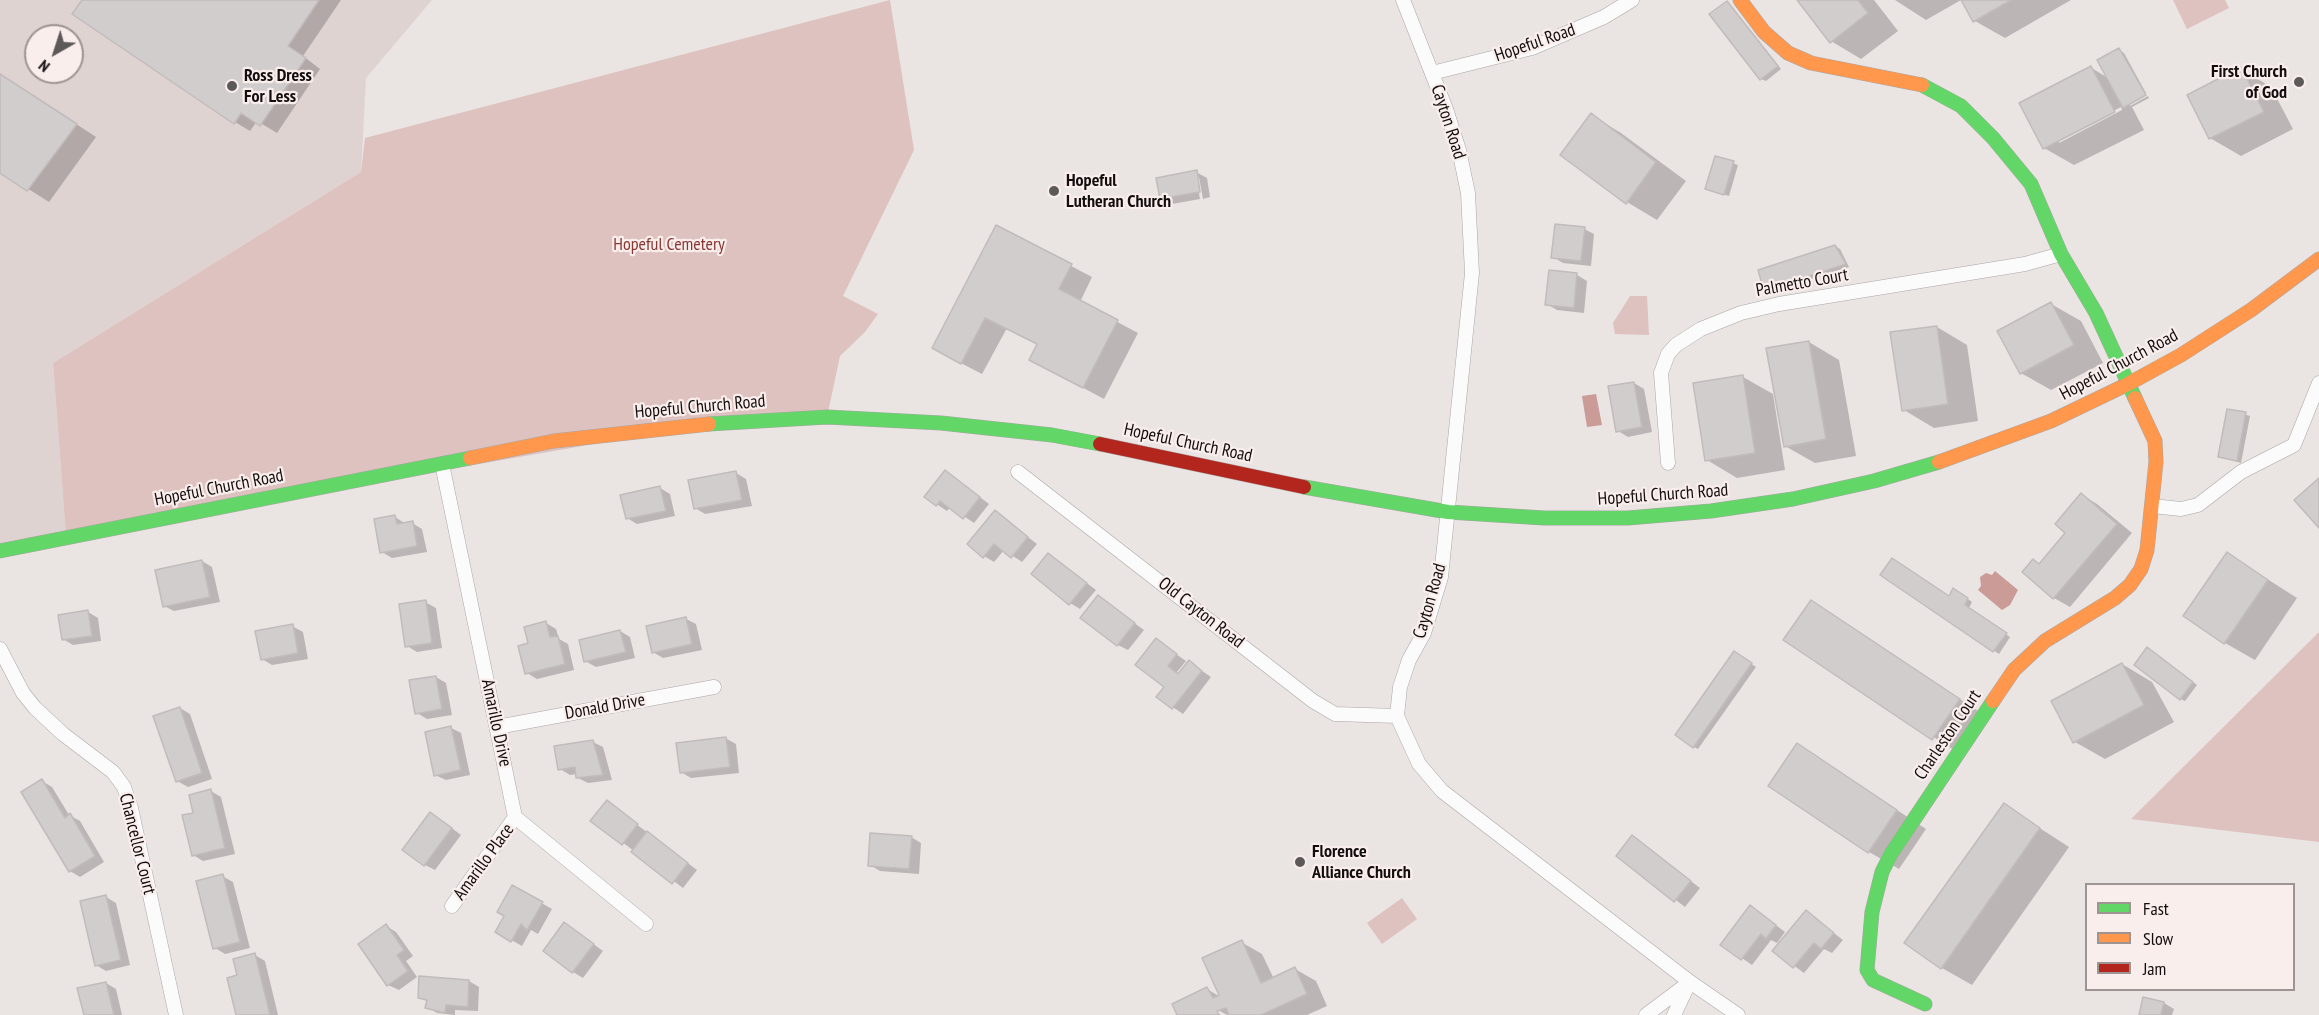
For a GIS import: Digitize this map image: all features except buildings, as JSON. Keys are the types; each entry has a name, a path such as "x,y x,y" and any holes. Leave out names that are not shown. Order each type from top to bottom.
{"main road":[{"path":"1740,0 1764,33 1788,53 1810,63 1926,86 1961,106 1993,138 2031,184 2061,254 2096,313 2128,384"},
{"name":"Hopeful Church Road","path":"0,551 554,441 653,428 827,417 941,423 1052,435 1154,453 1346,496 1448,512 1544,518 1628,518 1710,511 1793,499 1874,481 1974,451 2051,421 2128,384 2251,310 2319,260"},
{"name":"Charleston Court","path":"1925,1004 1873,980 1867,970 1872,912 1882,872 1891,854 2014,670 2044,641 2115,598 2130,585 2140,569 2147,550 2155,441 2128,384"}],"street":[{"name":"Cayton Road","path":"1397,716 1400,687 1409,660 1424,633 1441,577 1472,273 1472,236 1468,193 1459,150 1403,0"},
{"name":"Hopeful Road","path":"1432,73 1532,48 1570,33 1631,0"},
{"name":"Palmetto Court","path":"1668,464 1661,373 1668,354 1676,345 1701,329 1741,313 1779,304 2025,264 2061,254"},
{"path":"2152,506 2181,508 2198,505 2241,472 2287,451 2298,440 2319,383"},
{"name":"Amarillo Drive","path":"442,464 515,817"},
{"name":"Old Cayton Road","path":"1018,472 1313,700 1335,714 1397,716"},
{"name":"Chancellor Court","path":"0,649 23,693 35,708 63,734 113,772 124,787 131,808 176,1015"},
{"name":"Donald Drive","path":"497,727 714,687"},
{"path":"1397,716 1419,764 1442,791 1690,982 1738,1015"},
{"path":"515,817 646,924"},
{"name":"Amarillo Place","path":"452,906 515,817"},
{"path":"1646,1015 1690,982"},
{"path":"1674,1015 1690,982"}],"shaded area":[{"path":"0,0 432,0 366,78 361,172 53,363 66,536 0,551"},
{"path":"1596,394 1602,425 1587,427 1582,396"},
{"path":"1995,571 2018,590 2010,605 2002,610 1978,590 1981,586 1980,577 1986,573 1992,575"}],"green space":[{"name":"Hopeful Cemetery","path":"890,0 914,150 843,296 878,314 865,332 840,356 827,417 720,422 66,536 53,363 361,172 365,138"},
{"path":"2173,0 2225,0 2229,8 2187,29"},
{"path":"1630,296 1647,296 1649,335 1615,334 1613,323"},
{"path":"2319,632 2319,842 2131,819"},
{"path":"1402,898 1417,919 1382,944 1367,923"}],"traffic: fast":[{"path":"1922,85 1961,106 1993,138 2031,184 2061,254 2096,313 2135,398"},
{"path":"709,424 827,417 941,423 1052,435 1100,444"},
{"path":"0,551 470,458"},
{"path":"1304,487 1448,512 1544,518 1628,518 1711,511 1793,499 1874,481 1939,462"},
{"path":"1925,1004 1873,980 1867,970 1872,912 1882,872 1891,854 1993,701"}],"traffic: slow":[{"path":"1740,0 1764,32 1788,53 1811,63 1922,85"},
{"path":"1939,462 2051,421 2128,384 2181,355 2251,310 2319,259"},
{"path":"1993,701 2014,670 2045,641 2115,598 2130,585 2141,569 2147,550 2156,462 2155,441 2135,398"},
{"path":"470,458 554,441 709,424"}],"traffic: jam":[{"path":"1100,444 1304,487"}],"place":[{"name":"First Church of God","path":"2299,82"},
{"name":"Ross Dress For Less","path":"232,86"},
{"name":"Hopeful Lutheran Church","path":"1054,191"},
{"name":"Florence Alliance Church","path":"1300,862"}]}
